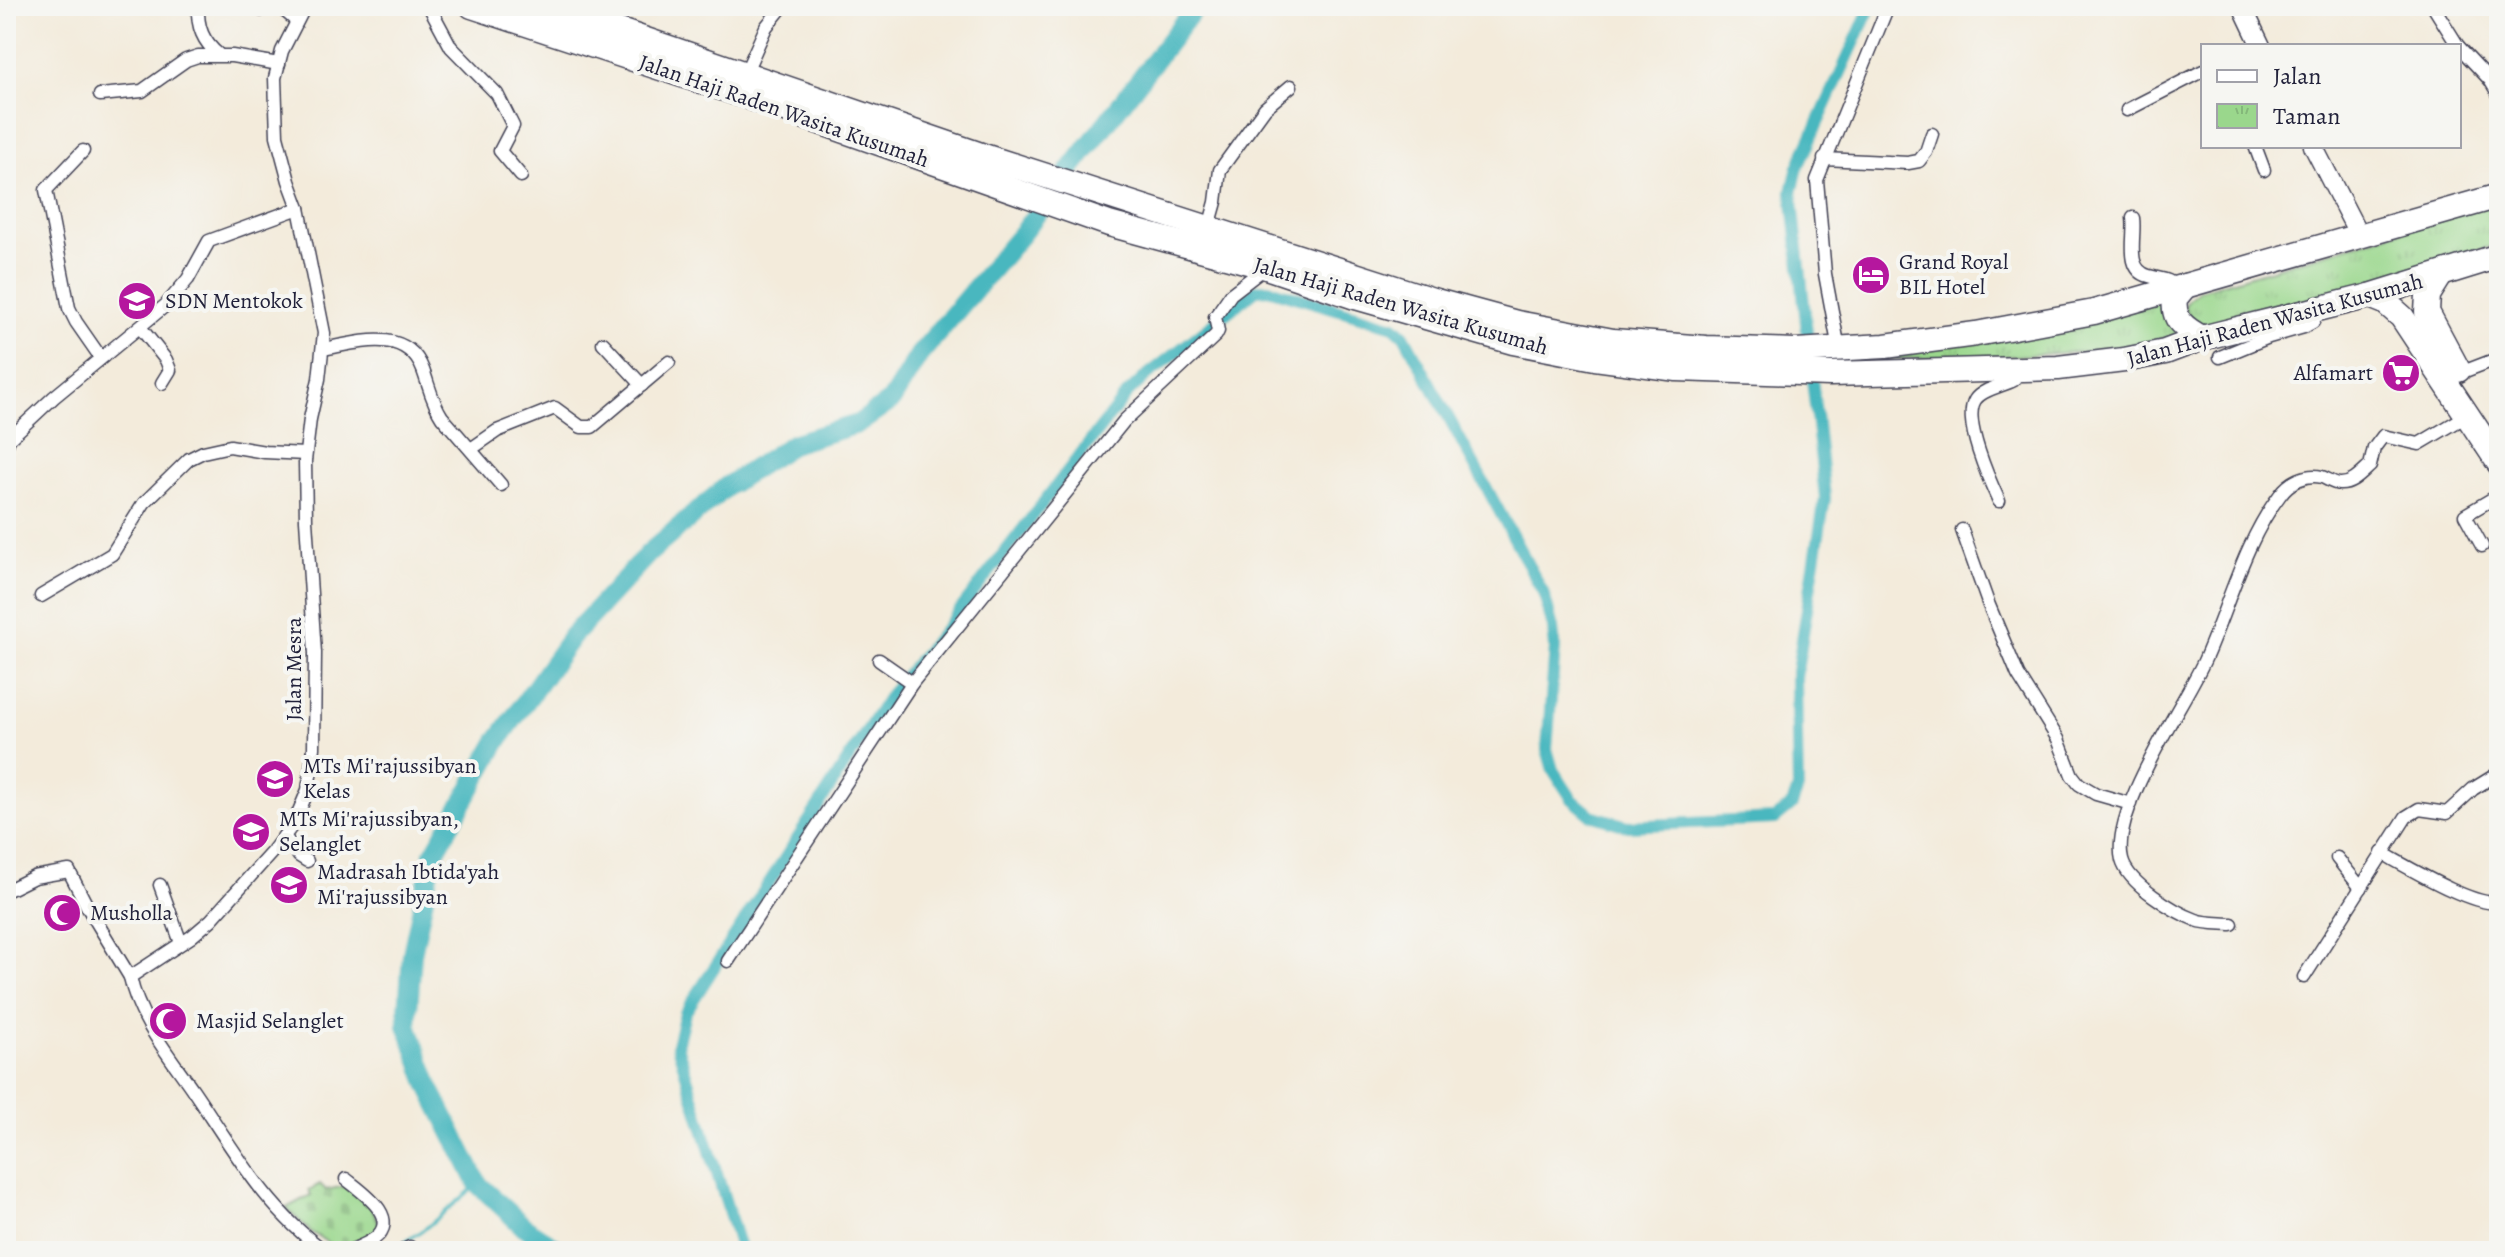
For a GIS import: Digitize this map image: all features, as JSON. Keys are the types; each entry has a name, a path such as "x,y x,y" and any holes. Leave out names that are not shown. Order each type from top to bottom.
{"highway":[{"name":"Jalan Haji Raden Wasita Kusumah","path":"472,6 749,97 986,170 1121,200 1209,227 1436,301 1515,333"},
{"name":"Jalan Haji Raden Wasita Kusumah","path":"537,6 614,29 744,76 986,170 1109,224 1266,267 1352,296 1515,333 1735,350 1796,362 1830,374 2058,368 2124,360 2165,352 2202,338 2370,296 2499,256"},
{"name":"Jalan Haji Raden Wasita Kusumah","path":"1796,362 1835,350 1933,340 2094,312 2499,196"},
{"path":"2440,276 2428,295 2427,312 2431,323 2499,436"},
{"path":"2182,287 2175,298 2177,319 2186,329 2202,338"},
{"path":"2370,296 2385,302 2402,317 2499,463"}],"main road":[{"path":"2242,6 2258,44"},
{"path":"2314,148 2360,237"}],"street":[{"path":"198,6 201,30 209,47 220,56"},
{"name":"Jalan Mesra","path":"130,977 211,920 284,836 300,813 308,790 314,748 314,608 306,520 305,454 324,333 299,208 277,136 275,78 296,21 305,6"},
{"path":"429,6 451,47 504,104 513,126 500,151 521,176"},
{"path":"744,76 766,27 783,6"},
{"path":"1835,350 1817,180 1888,6"},
{"path":"2433,6 2458,44"},
{"path":"261,10 285,9 296,21"},
{"path":"2461,48 2490,80 2499,95"},
{"path":"100,95 142,91 186,60 198,56 279,64"},
{"path":"2127,110 2201,72"},
{"path":"1209,227 1220,170 1265,108 1291,86"},
{"path":"1824,159 1898,163 1919,161 1932,134"},
{"path":"2256,148 2264,170"},
{"path":"83,151 46,190 69,308 101,358"},
{"path":"6,447 9,439 27,421 179,291 209,241 299,208"},
{"path":"2133,218 2132,252 2135,266 2141,273 2169,279 2182,287"},
{"path":"728,961 910,682 1124,421 1204,348 1231,294 1266,267"},
{"path":"2220,357 2304,327 2316,318 2318,309"},
{"path":"140,327 166,360 170,370 162,383"},
{"path":"323,349 382,339 403,345 419,361 442,417 501,485"},
{"path":"603,343 642,385"},
{"path":"2460,373 2499,358"},
{"path":"471,449 497,431 555,408 581,427 592,427 669,362"},
{"path":"1999,501 1975,437 1972,409 1976,398 2014,380 2016,368"},
{"path":"2232,924 2199,921 2159,900 2124,867 2121,858 2122,836 2131,804 2164,733 2204,662 2233,583 2280,494 2295,482 2307,476 2338,484 2348,483 2370,466 2374,448 2383,436 2419,444 2468,415"},
{"path":"41,596 112,554 144,503 189,459 203,452 230,446 305,454"},
{"path":"2482,546 2465,515 2499,495"},
{"path":"1962,530 2018,675 2058,739 2072,775 2079,784 2096,794 2131,804"},
{"path":"879,660 910,682"},
{"path":"2304,977 2397,829 2413,811 2447,813 2473,789 2499,773"},
{"path":"284,836 299,856 307,861"},
{"path":"2382,853 2428,879 2484,903 2499,902"},
{"path":"2337,858 2361,888"},
{"path":"6,891 34,877 69,871 130,977 143,1016 230,1149 286,1220 325,1251"},
{"path":"160,885 181,943"},
{"path":"346,1179 376,1204 382,1212 383,1221 381,1231 374,1239 350,1251"}],"green space":[{"path":"2499,202 2499,244 2366,285 2214,325 2196,322 2184,308 2200,290"},
{"path":"2170,293 2181,335 2104,350 2016,356 1828,360"},
{"path":"320,1184 326,1190 350,1185 371,1204 382,1232 341,1251 311,1232 286,1208 311,1195 309,1190"}],"waterway":[{"path":"560,1251 523,1226 478,1184 429,1086 407,1025 412,954 433,855 499,739 572,636 649,553 727,486 794,443 858,424 891,401 919,355 1022,233 1196,6"},
{"path":"1809,351 1792,192 1798,167 1871,6"},
{"path":"741,1251 677,1045 685,1013 891,693 947,627 1126,395 1145,377 1256,290 1268,289 1394,326 1404,335 1544,594 1555,648 1547,749 1553,770 1572,799 1591,815 1627,826 1775,819 1792,805 1798,789 1796,677 1825,498 1811,369"},
{"path":"391,1251 427,1227 478,1184"}],"place":[{"name":"Grand Royal BIL Hotel","path":"1871,275"},
{"name":"SDN Mentokok","path":"137,301"},
{"name":"Alfamart","path":"2401,373"},
{"name":"MTs Mi'rajussibyan Kelas","path":"275,779"},
{"name":"MTs Mi'rajussibyan, Selanglet","path":"251,832"},
{"name":"Madrasah Ibtida'yah Mi'rajussibyan","path":"289,885"},
{"name":"Musholla","path":"62,913"},
{"name":"Masjid Selanglet","path":"168,1021"}]}
